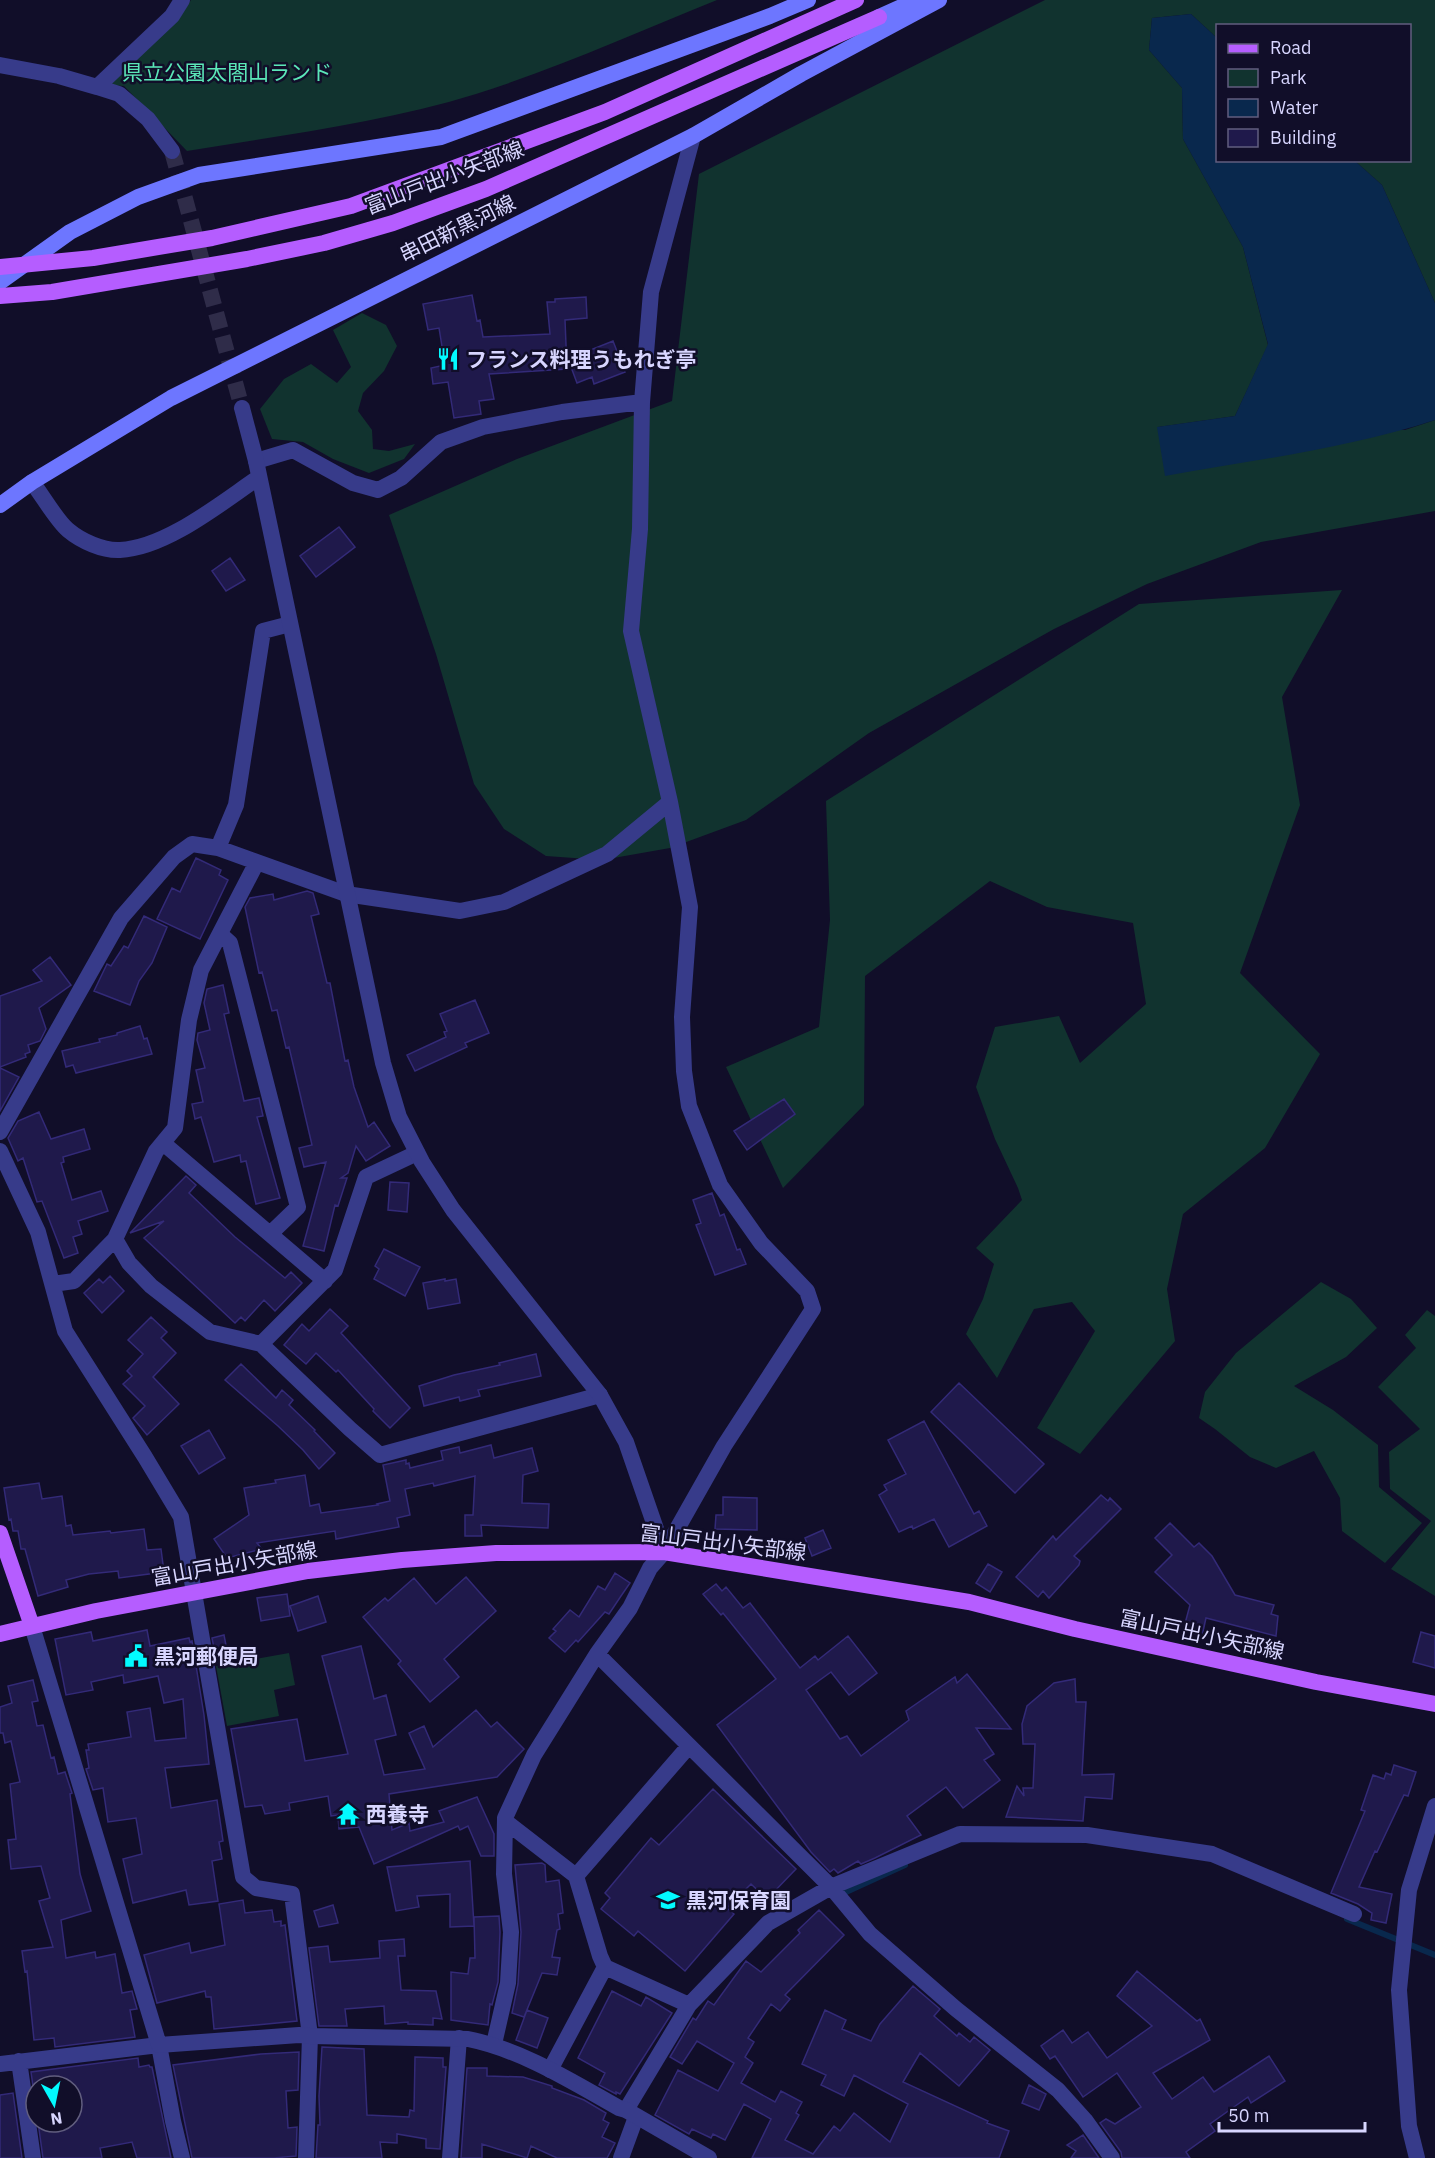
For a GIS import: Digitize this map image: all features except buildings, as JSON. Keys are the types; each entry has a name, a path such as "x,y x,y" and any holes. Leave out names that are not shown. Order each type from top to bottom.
{"main road":[{"path":"0,282 70,232 138,197 199,175 441,137 770,16 807,0"},
{"name":"富山戸出小矢部線","path":"0,267 93,258 212,238 351,206 605,112 856,0"},
{"name":"富山戸出小矢部線","path":"0,296 52,292 247,259 324,243 393,223 486,189 917,0"},
{"name":"串田新黒河線","path":"0,505 32,482 171,398 693,136 801,74 939,0"},
{"path":"0,1533 32,1626"},
{"name":"富山戸出小矢部線","path":"0,1634 195,1592 308,1571 402,1560 496,1553 664,1552 969,1602 1075,1629 1316,1682 1435,1704"}],"street":[{"path":"97,87 172,16 182,0"},
{"path":"0,65 59,76 119,94 147,119 172,151"},
{"path":"494,2044 508,1983 511,1932 504,1874 505,1821 534,1755 597,1654 630,1608 650,1568 664,1552 724,1446 813,1309 807,1291 760,1243 720,1185 689,1106 684,1071 682,1017 690,907 670,802 631,631 640,529 642,402 651,292 693,136"},
{"path":"256,461 293,450 353,483 378,490 401,478 441,442 483,427 562,412 642,402"},
{"path":"242,408 256,461 382,1063 399,1117 417,1154 453,1210 600,1395 626,1442 664,1552"},
{"path":"32,482 68,530 98,547 119,550 146,544 180,530 258,478"},
{"path":"218,848 236,805 263,631 290,624"},
{"path":"0,1132 121,918 174,857 192,844 218,848 346,894 460,911 504,902 607,854 670,802"},
{"path":"53,1284 74,1281 115,1239 156,1151 175,1128 189,1020 201,969 256,862"},
{"path":"220,934 230,943 298,1207 270,1234"},
{"path":"163,1143 324,1281"},
{"path":"0,1151 38,1232 66,1331 181,1517 243,1877 256,1888 291,1894 310,2036 306,2158"},
{"path":"261,1344 335,1270 366,1177 417,1154"},
{"path":"115,1239 129,1263 151,1286 210,1332 261,1344 380,1455 600,1395"},
{"path":"32,1626 159,2045 182,2158"},
{"path":"597,1654 831,1887 870,1934 956,2009 1058,2091 1085,2120 1112,2158"},
{"path":"576,1876 689,1746"},
{"path":"1417,2158 1409,2126 1399,1990 1409,1890 1435,1806"},
{"path":"505,1821 576,1876 605,1968 689,2005"},
{"path":"621,2158 631,2113 689,2005 768,1923 831,1887 960,1834 1087,1835 1212,1854 1354,1914"},
{"path":"550,2070 605,1968"},
{"path":"0,2064 159,2045 299,2035 459,2038 494,2044 550,2070 709,2158"},
{"path":"450,2158 459,2038"},
{"path":"19,2061 33,2158"}],"green space":[{"name":"県立公園太閤山ランド","path":"191,0 717,0 537,73 441,104 332,127 187,151 124,86 109,85 178,19"},
{"path":"1045,0 1435,0 1435,303 1382,185 1356,162 1411,162 1411,24 1216,24 1216,37 1191,14 1152,18 1149,50 1182,88 1183,139 1243,247 1268,345 1235,416 1158,427 1405,430 1435,420 1435,511 1261,542 1147,584 1054,629 869,733 746,820 670,848 602,860 546,856 504,829 474,784 436,654 389,515 517,459 672,401 699,174"},
{"path":"362,313 386,325 397,346 384,371 363,393 358,411 372,430 373,449 389,451 415,444 404,459 369,473 333,459 303,442 272,439 260,409 284,379 311,364 337,383 351,367 333,330"},
{"path":"1342,590 1282,697 1300,805 1240,973 1320,1054 1265,1148 1183,1214 1167,1289 1175,1341 1080,1454 1037,1428 1095,1331 1072,1302 1034,1309 997,1378 966,1334 983,1299 994,1264 976,1248 1022,1200 995,1139 976,1087 995,1027 1059,1016 1080,1063 1146,1004 1133,923 1047,907 990,881 865,976 864,1105 783,1188 726,1067 819,1027 830,920 826,801 1139,604"},
{"path":"1321,1282 1351,1299 1377,1328 1346,1357 1294,1386 1333,1410 1378,1445 1379,1487 1422,1523 1385,1563 1342,1531 1340,1498 1314,1451 1276,1468 1250,1457 1199,1418 1205,1392 1236,1353"},
{"path":"1427,1310 1435,1316 1435,1596 1391,1569 1431,1521 1390,1489 1389,1452 1420,1429 1378,1387 1416,1348 1405,1335"},
{"path":"289,1653 295,1685 274,1690 279,1716 227,1726 216,1666"}],"water":[{"path":"1191,14 1216,37 1216,162 1356,162 1382,185 1435,303 1435,420 1336,446 1165,476 1157,427 1235,416 1268,344 1243,247 1183,139 1182,88 1149,50 1152,18"}],"waterway":[{"path":"846,1892 905,1865"},
{"path":"1347,1919 1435,1955"}],"tunnel":[{"path":"172,151 242,408"}],"place":[{"name":"フランス料理うもれぎ亭","path":"448,359"},
{"name":"黒河郵便局","path":"136,1656"},
{"name":"西養寺","path":"348,1814"},
{"name":"黒河保育園","path":"668,1900"}]}
